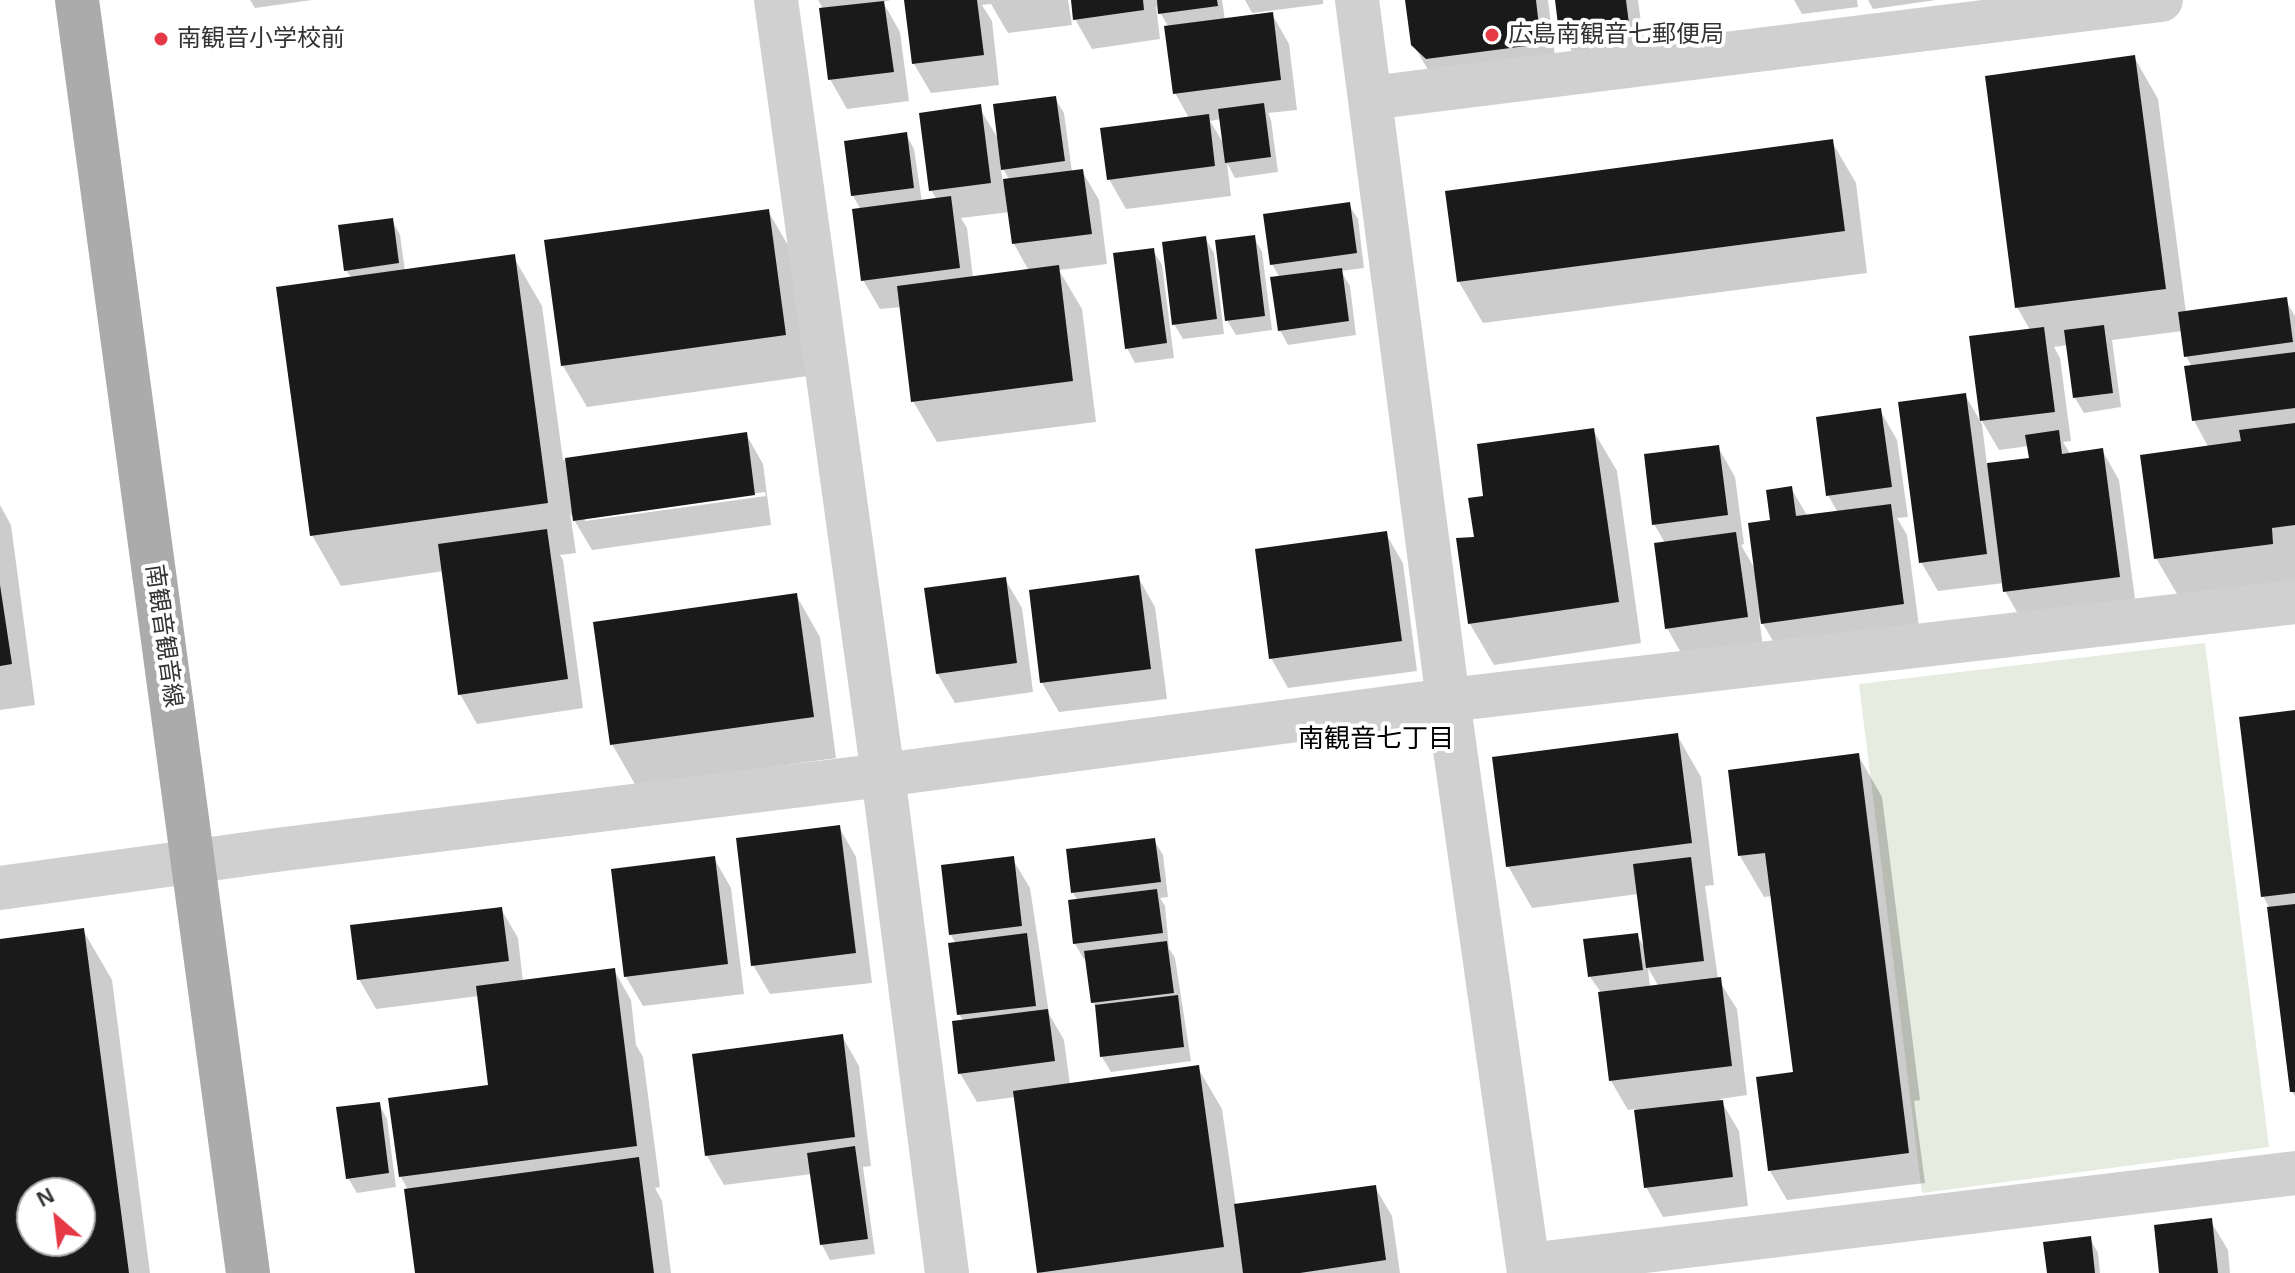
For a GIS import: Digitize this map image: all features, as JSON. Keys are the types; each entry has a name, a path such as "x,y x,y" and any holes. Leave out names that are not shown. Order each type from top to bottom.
{"main road":[{"name":"南観音観音線","path":"77,0 248,1273"}],"street":[{"path":"776,0 883,775 947,1273"},
{"path":"1357,0 1448,700 1529,1269 2295,1173"},
{"path":"1370,98 2161,0"},
{"path":"0,888 1448,700 2295,602"}],"shaded area":[{"path":"2205,643 2269,1147 1922,1193 1859,684"}],"building":[{"path":"904,0 977,0 984,55 912,64"},
{"path":"1071,0 1143,0 1144,10 1073,20"},
{"path":"1157,0 1217,0 1218,6 1158,14"},
{"path":"1405,0 1536,0 1541,44 1426,59 1411,45"},
{"path":"1555,0 1626,0 1629,24 1559,33"},
{"path":"884,1 894,72 828,80 819,8"},
{"path":"1273,12 1281,80 1173,94 1164,26"},
{"path":"2135,55 2166,289 2015,308 1985,76"},
{"path":"1056,96 1065,161 1001,170 993,104"},
{"path":"1264,103 1271,157 1225,163 1218,109"},
{"path":"981,104 991,183 929,191 919,113"},
{"path":"1209,114 1215,166 1107,180 1100,128"},
{"path":"907,132 914,188 851,196 844,141"},
{"path":"1833,139 1845,231 1457,282 1445,191"},
{"path":"1083,169 1092,234 1012,244 1003,179"},
{"path":"951,196 960,268 861,281 852,209"},
{"path":"1350,202 1357,253 1270,265 1263,214"},
{"path":"769,209 786,335 561,366 544,240"},
{"path":"393,218 399,263 344,271 338,225"},
{"path":"1255,235 1265,316 1225,321 1215,240"},
{"path":"1206,236 1217,319 1172,325 1162,242"},
{"path":"1154,248 1167,343 1125,349 1113,253"},
{"path":"515,254 548,503 310,536 276,287"},
{"path":"1059,265 1073,381 911,402 897,286"},
{"path":"1342,268 1349,321 1278,331 1270,277"},
{"path":"2287,297 2293,342 2184,357 2178,312"},
{"path":"2104,325 2113,393 2073,398 2064,330"},
{"path":"2044,327 2055,412 1980,421 1969,336"},
{"path":"2295,352 2295,408 2192,421 2184,366"},
{"path":"1966,393 1987,554 1919,563 1898,402"},
{"path":"1881,408 1892,487 1826,496 1816,417"},
{"path":"2295,423 2295,525 2272,528 2273,544 2154,559 2140,455 2241,441 2239,430"},
{"path":"1594,428 1619,602 1468,624 1456,538 1474,537 1468,498 1483,496 1477,444"},
{"path":"2059,430 2062,454 2103,448 2120,577 2003,592 1987,463 2029,458 2025,435"},
{"path":"747,432 755,495 573,521 565,458"},
{"path":"1719,445 1728,515 1652,525 1644,454"},
{"path":"1792,486 1796,516 1891,504 1904,604 1761,624 1748,523 1770,520 1766,490"},
{"path":"547,529 568,679 458,695 438,544"},
{"path":"1387,531 1402,641 1269,659 1255,549"},
{"path":"1736,532 1748,617 1665,629 1654,543"},
{"path":"1139,575 1151,669 1040,683 1029,590"},
{"path":"1006,577 1017,663 936,674 924,588"},
{"path":"0,585 12,664 0,666"},
{"path":"797,593 814,717 610,745 593,622"},
{"path":"2295,710 2295,893 2261,897 2239,717"},
{"path":"1678,733 1692,843 1506,867 1492,757"},
{"path":"1859,753 1909,1153 1768,1171 1756,1077 1793,1072 1765,853 1738,856 1728,770"},
{"path":"840,825 856,953 751,966 736,838"},
{"path":"1155,838 1161,882 1071,893 1066,849"},
{"path":"715,856 728,964 624,977 611,869"},
{"path":"1014,856 1022,926 949,935 941,865"},
{"path":"1691,857 1704,961 1646,968 1633,864"},
{"path":"1157,889 1163,933 1073,944 1068,900"},
{"path":"2295,904 2295,1092 2290,1092 2267,907"},
{"path":"502,907 509,961 357,980 350,925"},
{"path":"84,928 129,1273 0,1273 0,939"},
{"path":"1027,933 1036,1006 957,1015 948,943"},
{"path":"1638,933 1643,970 1588,977 1583,939"},
{"path":"1167,941 1174,993 1091,1003 1084,951"},
{"path":"615,968 637,1146 399,1177 388,1098 488,1085 476,986"},
{"path":"1721,977 1732,1066 1609,1081 1598,992"},
{"path":"1178,995 1184,1047 1100,1057 1095,1005"},
{"path":"1048,1009 1055,1061 958,1074 952,1021"},
{"path":"843,1034 855,1137 705,1156 692,1054"},
{"path":"1199,1065 1224,1247 1037,1273 1013,1091"},
{"path":"1723,1100 1733,1177 1644,1188 1634,1110"},
{"path":"380,1102 389,1173 346,1179 336,1107"},
{"path":"855,1146 868,1239 820,1245 807,1153"},
{"path":"639,1157 654,1273 415,1273 404,1189"},
{"path":"1376,1185 1386,1260 1300,1273 1243,1273 1234,1204"},
{"path":"2212,1218 2218,1273 2159,1273 2154,1225"},
{"path":"2091,1236 2095,1273 2047,1273 2043,1242"}],"place":[{"name":"広島南観音七郵便局","path":"1492,35"},
{"name":"南観音小学校前","path":"161,39"}],"district":[{"name":"南観音七丁目","path":"1376,740"}]}
